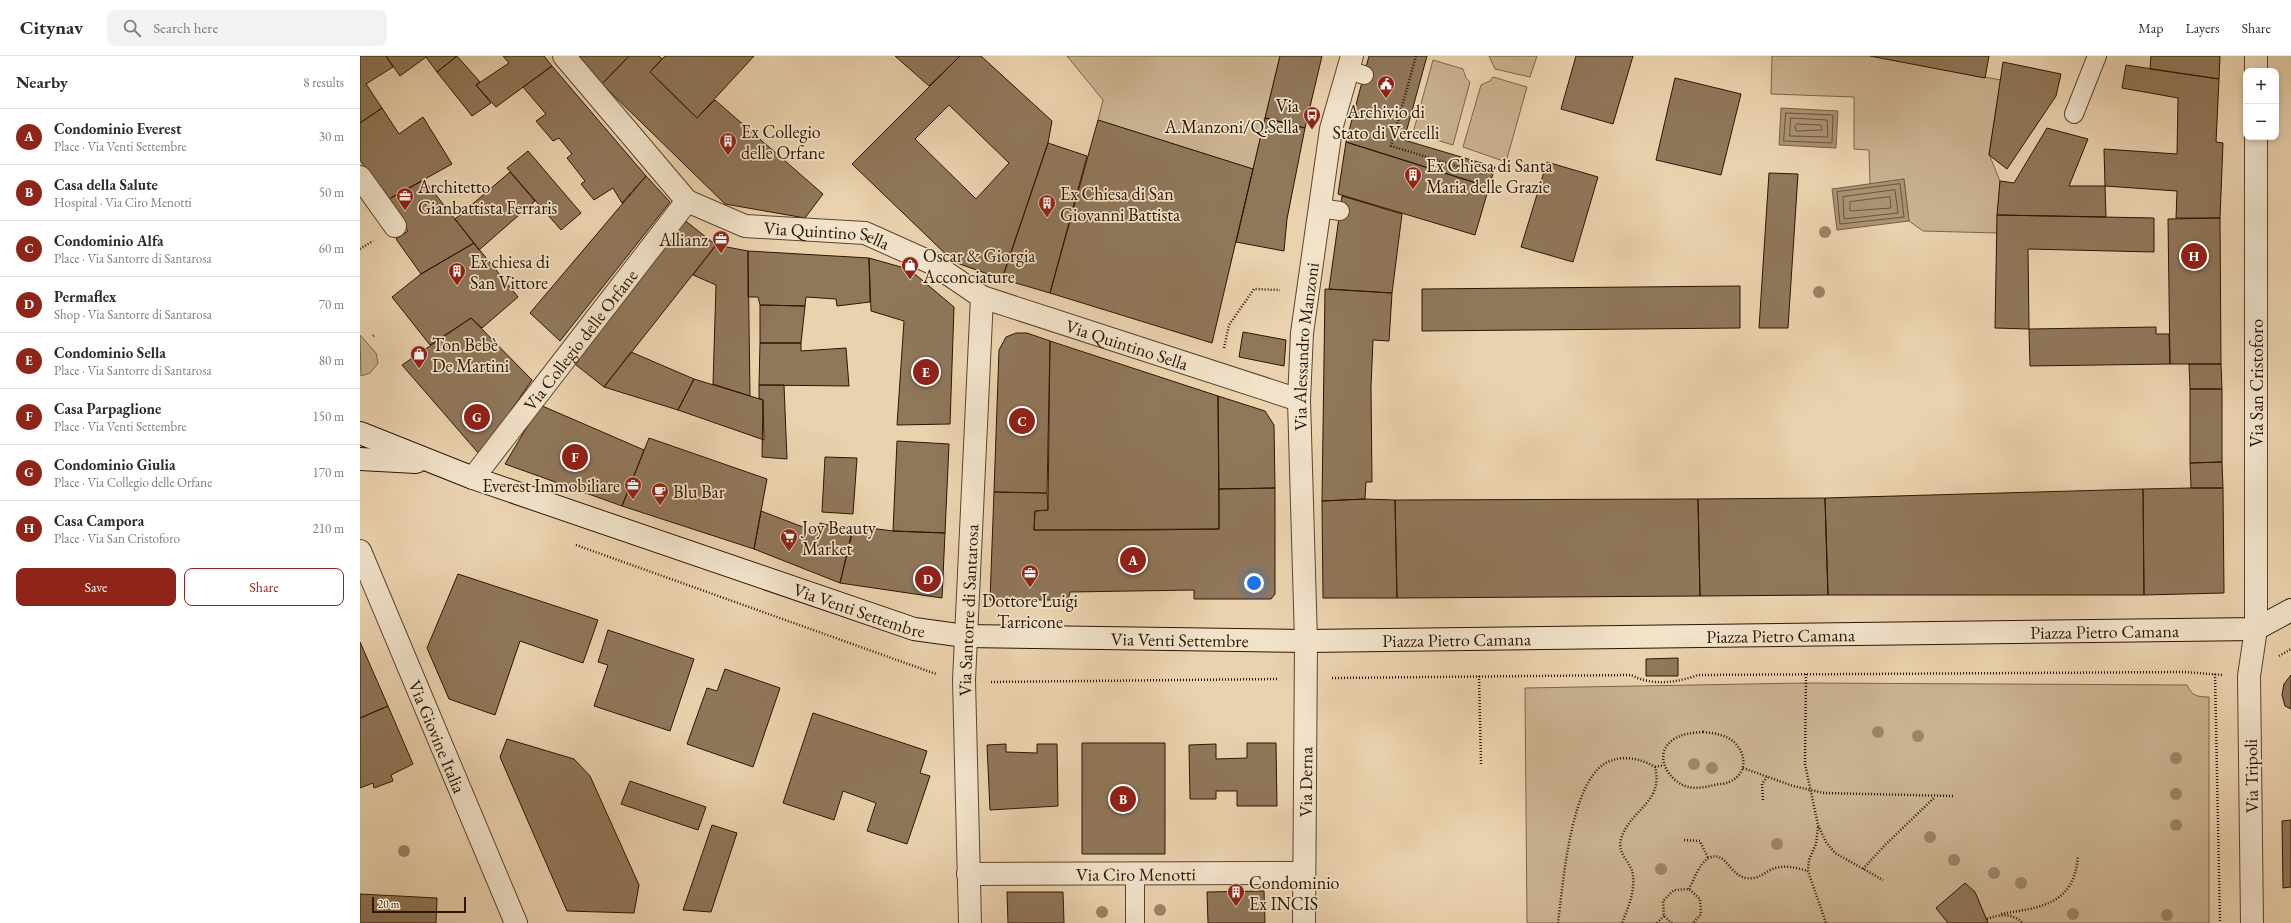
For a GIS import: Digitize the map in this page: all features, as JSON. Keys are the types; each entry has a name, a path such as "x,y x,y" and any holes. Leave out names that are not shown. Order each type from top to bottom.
{"street":[{"name":"Via Quintino Sella","path":"564,56 687,201 745,226 865,233 932,263 982,297 1299,400"},
{"path":"2256,56 2256,68"},
{"name":"Via Alessandro Manzoni","path":"1306,641 1299,400 1302,333 1330,209 1331,129 1354,67"},
{"name":"Via San Cristoforo","path":"2256,140 2256,628"},
{"path":"360,177 395,226"},
{"name":"Via Collegio delle Orfane","path":"473,478 687,201"},
{"name":"Via Santorre di Santarosa","path":"970,923 964,680 982,297"},
{"name":"Via Venti Settembre","path":"360,433 473,478 914,629 965,636 1306,641"},
{"name":"Via Venti Settembre","path":"360,458 433,463"},
{"name":"Via Giovine Italia","path":"360,551 516,923"},
{"path":"2256,628 2291,610"},
{"name":"Piazza Pietro Camana","path":"1306,641 2256,628"},
{"name":"Via Tripoli","path":"2252,923 2249,676 2256,628"},
{"name":"Via Derna","path":"1304,923 1306,641"},
{"name":"Via Ciro Menotti","path":"968,874 1304,873"}],"lane":[{"path":"2074,114 2097,56"},
{"path":"1135,873 1135,923"}],"path":[{"path":"1416,56 1391,146 1483,174"},
{"path":"1223,352 1229,325 1254,289 1288,290"},
{"path":"1326,678 1631,675 1644,682 1680,681 1698,675 2177,672 2222,675"},
{"path":"1806,674 1805,764 1818,825 1826,842 1835,853 1883,880"},
{"path":"2215,674 2220,923"},
{"path":"1479,676 1481,764"},
{"path":"1703,732 1720,734 1731,739 1739,748 1744,759 1743,768 1738,777 1728,783 1690,787 1675,781 1665,770 1664,765 1666,747 1673,740 1686,734 1703,732"},
{"path":"1558,923 1566,861 1576,818 1593,775 1604,765 1618,758 1633,757 1655,767 1664,765"},
{"path":"1622,923 1631,901 1633,875 1622,856 1620,847 1621,840 1624,830 1654,793 1658,784 1655,767"},
{"path":"1743,768 1767,777 1810,789 1841,794 1916,794 1954,796"},
{"path":"1763,800 1762,784 1767,777"},
{"path":"1863,869 1935,796"},
{"path":"1818,825 1816,844 1809,860 1808,871 1826,923"},
{"path":"1684,840 1700,841 1708,858"},
{"path":"1689,888 1700,866 1708,858 1718,856 1725,860 1736,875 1746,878 1754,878 1774,868 1786,867 1808,871"},
{"path":"1987,919 2001,914 2040,906 2058,898 2069,890 2077,872 2078,856"},
{"path":"1672,923 1664,916 1663,901 1674,890 1689,888"},
{"path":"1689,888 1700,899 1701,914 1693,923"},
{"path":"2001,914 2018,918 2023,923"},
{"path":"1657,923 1664,916"}],"shaded area":[{"path":"1067,56 1280,56 1253,169 1098,120 1103,100"},
{"path":"1489,56 1537,56 1530,77 1495,69"},
{"path":"1772,56 1870,56 2001,80 1989,154 2000,181 1997,233 1923,231 1909,221 1904,179 1870,184 1869,150 1854,149 1854,97 1771,94"},
{"path":"1433,60 1463,69 1466,78 1470,82 1453,145 1413,133"},
{"path":"1493,77 1527,87 1506,162 1463,147 1481,85 1490,81"},
{"path":"360,335 376,353 378,363 370,373 361,376"},
{"path":"1806,683 2187,685 2193,694 2201,697 2209,697 2209,923 1527,923 1525,688"}],"water":[{"path":"1781,108 1838,111 1836,148 1779,145"},
{"path":"1904,179 1909,221 1837,230 1832,189"}],"building":[{"path":"360,56 386,56 393,67 366,84 382,108 360,123"},
{"path":"386,56 457,56 437,72 426,57 400,76"},
{"path":"457,56 480,82 476,85 491,103 472,116 437,72"},
{"path":"503,56 544,56 552,66 496,107 476,85 509,63"},
{"path":"579,56 629,56 602,84"},
{"name":"Ex Collegio delle Orfane","path":"629,56 659,56 662,59 650,72 697,118 715,100 823,194 805,218 725,204 602,84"},
{"path":"665,56 754,56 697,118 650,72"},
{"path":"895,56 960,56 929,86"},
{"path":"960,56 981,56 1052,121 1048,143 1002,279 954,262 852,164","holes":["949,105 1009,163 976,199 915,139"]},
{"path":"1280,56 1322,56 1305,128 1265,118"},
{"path":"1369,56 1427,56 1404,140 1495,167 1489,187 1346,142"},
{"path":"1576,56 1633,56 1613,124 1561,109"},
{"path":"1870,56 1989,56 1985,78"},
{"path":"2151,56 2220,56 2219,79 2150,69"},
{"path":"2003,62 2061,74 2056,96 2007,169 1989,155"},
{"path":"2126,65 2219,79 2216,142 2223,143 2220,218 2176,218 2177,191 2105,186 2104,149 2177,154 2178,98 2122,88"},
{"path":"552,66 646,176 622,203 613,188 594,200 581,184 585,181 567,158 572,154 559,138 553,141 536,121 546,114 523,87"},
{"path":"1675,78 1741,94 1721,175 1656,160"},
{"path":"382,108 399,134 423,117 452,164 387,200 360,160 360,123"},
{"path":"1265,118 1305,128 1287,219 1284,251 1236,242"},
{"path":"1098,120 1253,169 1212,343 1050,293"},
{"path":"2047,128 2088,139 2069,186 2105,186 2106,217 1997,215 2000,181 2014,183"},
{"name":"Ex Chiesa di Santa Maria delle Grazie","path":"1346,142 1489,187 1475,235 1338,194"},
{"name":"Ex Chiesa di San Giovanni Battista","path":"1048,143 1087,156 1050,293 1002,279"},
{"path":"528,151 581,213 561,230 507,168"},
{"path":"1547,162 1598,177 1573,262 1521,247"},
{"path":"510,172 535,201 479,250 455,219"},
{"path":"1769,173 1798,174 1788,328 1759,328"},
{"path":"646,176 670,202 560,341 530,313"},
{"path":"424,180 474,243 421,274 396,239 408,231 387,200"},
{"path":"1342,196 1402,214 1392,293 1329,289"},
{"path":"1997,215 2154,218 2154,252 2028,249 2029,329 1995,328"},
{"path":"2220,218 2221,364 2170,364 2168,219"},
{"path":"683,219 716,245 604,387 571,361"},
{"name":"Ex chiesa di San Vittore","path":"474,243 518,297 482,328 471,318 430,345 392,297 421,274"},
{"path":"716,245 748,251 750,396 713,384 716,285 693,275"},
{"path":"748,251 869,258 870,302 837,306 836,299 806,297 805,306 760,305 758,297 748,297"},
{"path":"869,258 901,267 916,275 954,307 950,424 897,425 904,321 871,311"},
{"path":"1740,286 1740,328 1422,331 1422,289"},
{"path":"1325,289 1392,293 1389,341 1373,340 1371,387 1372,482 1366,482 1365,499 1322,501"},
{"path":"760,305 805,306 801,343 760,343"},
{"path":"471,318 532,380 480,455 402,365"},
{"path":"2156,327 2156,334 2169,334 2170,364 2030,366 2029,329"},
{"path":"1243,332 1286,340 1284,366 1239,357"},
{"path":"1016,333 1027,333 1050,341 1047,493 994,492 999,350 1006,337"},
{"path":"1050,341 1218,396 1219,529 1034,530 1035,511 1048,510"},
{"path":"760,343 801,343 801,351 846,348 849,386 759,385"},
{"path":"631,352 694,379 678,410 604,387"},
{"path":"2189,364 2221,364 2222,389 2190,389"},
{"path":"694,379 763,400 764,440 678,410"},
{"path":"759,385 784,385 787,459 762,457 763,400 759,398"},
{"path":"2190,389 2222,389 2222,462 2190,463"},
{"path":"1218,396 1265,411 1274,425 1275,488 1219,489"},
{"path":"540,405 644,450 622,506 505,464"},
{"path":"649,438 767,479 754,549 622,506"},
{"path":"897,441 949,444 945,533 893,531"},
{"path":"825,457 857,458 853,514 822,512"},
{"path":"2222,462 2223,488 2191,488 2190,463"},
{"path":"1275,488 1275,594 1271,599 1194,599 1194,590 1070,592 1068,600 990,600 994,492 1047,493 1048,510 1035,511 1034,530 1150,530 1219,529 1219,489"},
{"path":"2223,488 2224,593 2144,595 2143,489"},
{"path":"2143,489 2144,595 1828,595 1825,498"},
{"path":"1825,498 1828,595 1700,596 1698,499"},
{"path":"1365,499 1395,500 1397,598 1323,598 1322,501"},
{"path":"1698,499 1700,596 1397,598 1395,500"},
{"path":"761,511 816,532 820,523 852,531 840,583 754,549"},
{"path":"854,526 893,531 945,533 942,598 840,583"},
{"path":"458,574 598,620 583,663 520,641 495,715 449,699 427,648"},
{"path":"608,630 694,659 670,731 594,706 608,665 598,662"},
{"path":"360,642 388,706 360,718"},
{"path":"1678,658 1678,676 1646,676 1646,659"},
{"path":"725,669 780,688 753,767 687,744 707,688 717,691"},
{"path":"2291,675 2291,709 2285,706 2282,695 2284,684"},
{"path":"388,706 413,764 391,775 393,781 374,788 373,783 360,788 360,718"},
{"path":"813,713 927,751 920,773 930,776 907,844 867,831 876,803 843,791 834,820 783,803"},
{"path":"507,739 574,759 590,776 639,885 634,913 567,911 500,757"},
{"path":"1082,743 1165,743 1165,854 1082,854"},
{"path":"1247,743 1276,743 1277,806 1237,806 1237,791 1216,791 1216,799 1190,799 1189,745 1216,744 1216,759 1247,758"},
{"path":"1006,744 1006,752 1037,753 1037,744 1057,744 1058,806 990,810 987,745"},
{"path":"630,781 706,807 698,830 621,804"},
{"path":"2291,820 2291,887 2283,888 2282,821"},
{"path":"712,825 737,833 711,912 683,910"},
{"path":"1965,883 1975,892 1988,923 1948,923 1936,908"},
{"name":"Condominio Ex INCIS","path":"1264,891 1265,923 1208,923 1207,892"},
{"path":"1007,892 1063,892 1064,923 1008,923"},
{"path":"360,894 437,898 436,923 360,923"}],"place":[{"name":"Archivio di Stato di Vercelli","path":"1386,99"},
{"name":"Via A.Manzoni/Q.Sella","path":"1312,130"},
{"name":"Ex Collegio delle Orfane","path":"728,156"},
{"name":"Ex Chiesa di Santa Maria delle Grazie","path":"1413,190"},
{"name":"Architetto Gianbattista Ferraris","path":"405,211"},
{"name":"Ex Chiesa di San Giovanni Battista","path":"1047,218"},
{"name":"Allianz","path":"721,254"},
{"name":"Casa Campora","path":"2194,256"},
{"name":"Oscar & Giorgia Acconciature","path":"910,280"},
{"name":"Ex chiesa di San Vittore","path":"457,286"},
{"name":"Ton Bebè De Martini","path":"419,369"},
{"name":"Condominio Sella","path":"926,372"},
{"name":"Condominio Giulia","path":"477,417"},
{"name":"Condominio Alfa","path":"1022,421"},
{"name":"Casa Parpaglione","path":"575,457"},
{"name":"Everest Immobiliare","path":"633,500"},
{"name":"Blu Bar","path":"660,506"},
{"name":"Joy Beauty Market","path":"789,552"},
{"name":"Condominio Everest","path":"1133,560"},
{"name":"Permaflex","path":"928,579"},
{"name":"Dottore Luigi Tarricone","path":"1030,588"},
{"name":"Casa della Salute","path":"1123,799"},
{"name":"Condominio Ex INCIS","path":"1236,907"}]}
